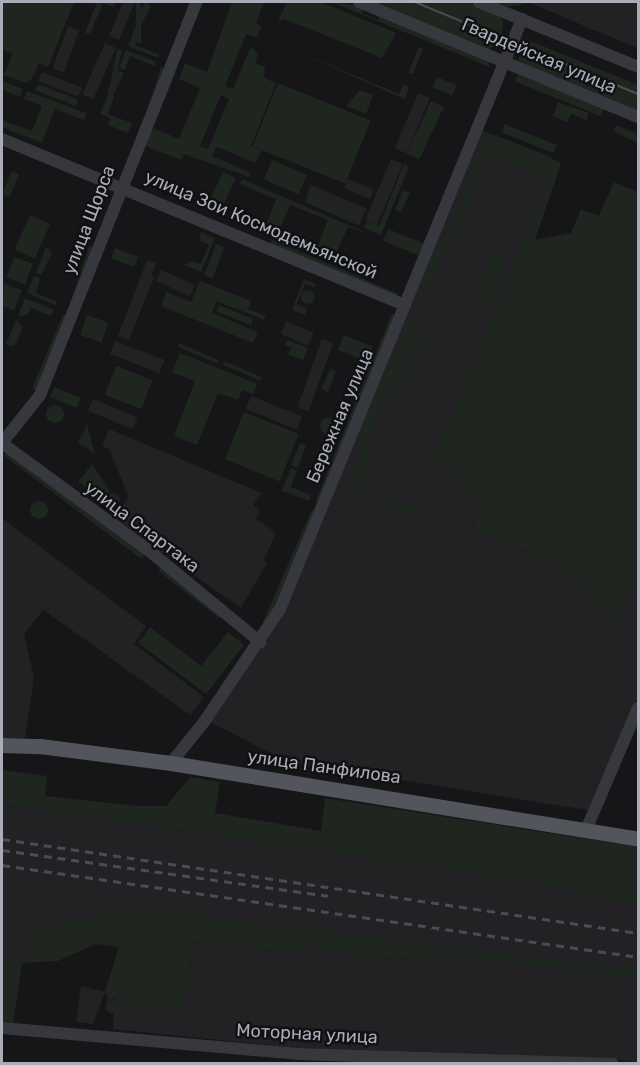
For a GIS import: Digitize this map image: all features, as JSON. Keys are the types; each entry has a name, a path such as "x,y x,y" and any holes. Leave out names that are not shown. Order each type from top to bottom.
{"main road":[{"name":"улица Панфилова","path":"2,745 40,746 171,763 639,839"}],"street":[{"name":"улица Щорса","path":"2,443 40,395 121,186 196,2"},
{"name":"Гвардейская улица","path":"360,2 639,117"},
{"path":"479,2 639,67"},
{"name":"Бережная улица","path":"171,763 260,642 280,609 522,20"},
{"name":"улица Зои Космодемьянской","path":"2,140 121,186 405,305"},
{"name":"улица Спартака","path":"2,443 153,554 260,642"},
{"path":"586,830 639,708"},
{"name":"Моторная улица","path":"2,1028 298,1054 613,1064"}],"shaded area":[{"path":"2,2 74,2 48,67 39,63 31,80 25,83 4,75 12,54 2,49"},
{"path":"97,2 116,2 114,7 103,3 90,34 85,33"},
{"path":"123,2 135,2 119,40 109,36"},
{"path":"136,2 141,2 141,43 136,43"},
{"path":"145,2 151,5 141,26 135,22"},
{"path":"232,2 264,2 256,23 261,27 257,37 246,34 225,86 233,89 251,46 258,55 255,63 265,67 264,78 276,83 251,146 262,151 255,163 217,147 212,156 251,173 249,177 184,154 181,160 145,146 132,177 171,70 176,72 153,128 179,139 200,88 179,79 185,63 207,72","holes":["221,95 229,99 208,149 200,146"]},
{"path":"287,2 321,2 396,33 382,58 284,19 278,21"},
{"path":"331,2 364,6 362,13 378,20 381,14 488,59 490,67"},
{"path":"371,2 468,2 498,15 503,21 501,41 488,50"},
{"path":"494,2 528,2 531,3 509,7"},
{"path":"528,2 638,2 638,48 589,28"},
{"path":"68,26 79,30 64,72 53,68"},
{"path":"135,27 141,29 135,45 159,54 158,58 128,46"},
{"path":"521,37 638,85 638,112 519,62 517,47"},
{"path":"105,43 116,48 93,99 82,94"},
{"path":"282,45 399,94 403,84 409,87 405,99"},
{"path":"419,47 423,49 413,74 408,73"},
{"path":"117,49 122,50 111,105 106,104"},
{"path":"126,50 156,62 154,66 130,56 125,70 119,68"},
{"path":"161,67 167,69 136,163 130,161"},
{"path":"118,70 124,73 113,95 107,91"},
{"path":"42,72 82,87 79,97 38,81"},
{"path":"518,74 604,109 601,116 515,81"},
{"path":"437,77 456,85 452,95 433,87"},
{"path":"2,81 23,89 20,97 3,90 2,94"},
{"path":"278,83 371,120 345,184 253,146"},
{"path":"38,84 78,99 76,106 35,91"},
{"path":"360,90 373,95 366,114 346,106"},
{"path":"27,91 86,113 84,120 55,109 42,143 2,127 2,120 32,131 42,106 24,99"},
{"path":"418,93 430,98 407,153 395,148"},
{"path":"108,95 114,97 108,114 132,123 128,133 108,125 110,118 100,114"},
{"path":"431,101 444,107 419,159 406,154"},
{"path":"558,102 589,113 586,120 571,114 567,122 553,116"},
{"path":"505,124 557,145 554,153 502,132"},
{"path":"616,125 638,134 638,143 614,132"},
{"path":"481,130 552,157 548,170 556,180 531,241 460,476 481,506 473,527 569,571 615,619 633,578 638,580 638,697 588,810 288,762 208,721 260,648"},
{"path":"489,133 561,163 535,240 571,233 581,209 599,216 614,182 638,192 638,580 633,578 615,620 569,571 473,527 481,506 460,476 435,463 419,506 414,505 548,181 489,157 476,189 467,186"},
{"path":"391,159 403,164 377,225 365,220"},
{"path":"272,160 307,175 299,194 264,179"},
{"path":"404,164 409,166 381,235 364,228 367,221 379,226"},
{"path":"12,171 19,174 10,197 2,194"},
{"path":"223,172 236,178 223,204 211,198"},
{"path":"242,179 369,234 348,227 333,260 281,239 284,232 318,245 328,220 290,205 280,228 267,223 276,199 240,184"},
{"path":"348,179 374,190 370,199 344,188"},
{"path":"311,185 366,208 362,219 307,195"},
{"path":"403,190 410,193 401,212 395,210"},
{"path":"466,192 474,196 423,297 415,293"},
{"path":"308,195 362,218 359,225 305,202"},
{"path":"30,215 50,224 35,259 15,250"},
{"path":"388,229 425,244 420,256 383,241"},
{"path":"201,232 215,238 201,272 184,265 192,261 201,264 209,245 199,240"},
{"path":"272,240 398,294 395,301 269,247"},
{"path":"465,241 443,294 439,292 460,243"},
{"path":"497,242 507,263 488,309 472,303"},
{"path":"216,244 224,247 213,278 204,275"},
{"path":"89,246 95,248 74,313 68,311"},
{"path":"46,247 52,254 41,275 36,273"},
{"path":"115,248 138,257 134,267 111,258"},
{"path":"14,257 33,264 25,285 6,278"},
{"path":"147,260 156,263 151,276 154,277 129,340 118,336"},
{"path":"161,270 195,285 190,296 156,281"},
{"path":"34,276 40,278 36,293 57,302 55,305 27,293"},
{"path":"304,279 316,284 314,287 305,284 297,304 307,309 305,315 292,310"},
{"path":"200,281 251,301 248,309 266,316 264,320 216,301 212,313 258,332 253,343 161,306 166,292 191,302"},
{"path":"4,284 22,290 14,310 2,306"},
{"path":"308,290 313,292 315,297 313,302 308,304 303,302 301,297 303,292"},
{"path":"25,298 54,310 51,316 31,308 27,315 18,316"},
{"path":"219,305 253,319 251,325 216,311"},
{"path":"392,313 399,316 320,502 316,500"},
{"path":"63,314 68,316 40,392 32,388"},
{"path":"87,315 109,323 101,343 80,335"},
{"path":"16,320 23,326 16,344 11,346 6,344"},
{"path":"286,321 314,333 308,346 281,334"},
{"path":"413,322 423,327 365,441 355,436"},
{"path":"344,335 373,347 367,361 338,350"},
{"path":"421,336 426,338 399,409 395,407"},
{"path":"322,339 333,343 309,411 297,407"},
{"path":"287,340 308,348 303,360 288,355 291,348 285,345"},
{"path":"115,341 164,360 159,373 110,354"},
{"path":"179,343 220,360 218,364 177,347"},
{"path":"180,353 257,384 253,394 242,390 238,400 218,393 197,445 174,436 195,381 172,372"},
{"path":"224,361 262,377 260,381 222,365"},
{"path":"116,366 152,380 141,409 105,395"},
{"path":"330,369 336,371 328,392 321,389"},
{"path":"54,387 81,398 77,408 50,397"},
{"path":"251,396 302,417 297,430 246,409"},
{"path":"93,399 138,417 133,429 88,411"},
{"path":"55,405 61,408 64,414 61,420 55,423 49,420 46,414 49,408"},
{"path":"244,412 299,434 280,481 225,459"},
{"path":"325,417 333,417 338,422 336,433 325,435 320,430 320,422"},
{"path":"87,424 95,454 78,443"},
{"path":"109,429 262,493 253,505 260,511 256,518 276,533 264,560 267,563 241,608 112,518 129,498 109,449 102,446"},
{"path":"300,443 306,445 298,468 291,465"},
{"path":"362,446 373,451 360,484 416,507 414,515 345,487"},
{"path":"8,451 145,554 141,559 4,456"},
{"path":"92,464 110,491 103,500 78,482"},
{"path":"291,468 297,471 291,487 311,495 309,501 282,491"},
{"path":"110,493 116,493 120,500 116,507 110,507 106,503 106,497"},
{"path":"35,501 43,501 48,506 46,517 35,519 30,514 30,506"},
{"path":"312,509 315,511 267,624 263,622"},
{"path":"2,518 146,626 134,644 204,697 190,715 16,590 43,610 24,634 34,677 25,738 2,738"},
{"path":"162,566 223,613 219,618 158,571"},
{"path":"150,627 201,666 228,632 244,645 206,694 138,643"},
{"path":"2,770 47,776 45,796 139,806 166,806 190,777 220,782 215,813 321,831 325,798 638,847 638,906 516,879 2,805"},
{"path":"2,805 516,879 638,906 638,970 127,907 22,963 2,961"},
{"path":"127,907 638,970 638,979 443,955 380,959 306,946 305,955 193,941 185,1010 121,1004 116,998 108,998 105,992 119,947 96,944 58,961 22,963 13,1023 2,1022 2,961 22,962 35,930"},
{"path":"193,941 304,955 306,946 380,959 443,955 638,979 638,1063 612,1058 298,1048 113,1029 114,1014 105,1010 108,998 185,1010"},
{"path":"81,986 105,992 93,1024 76,1022"}],"tram line":[{"path":"415,2 638,94"}],"railway":[{"path":"2,839 638,933"},
{"path":"2,850 328,896"},
{"path":"2,865 638,957"}]}
